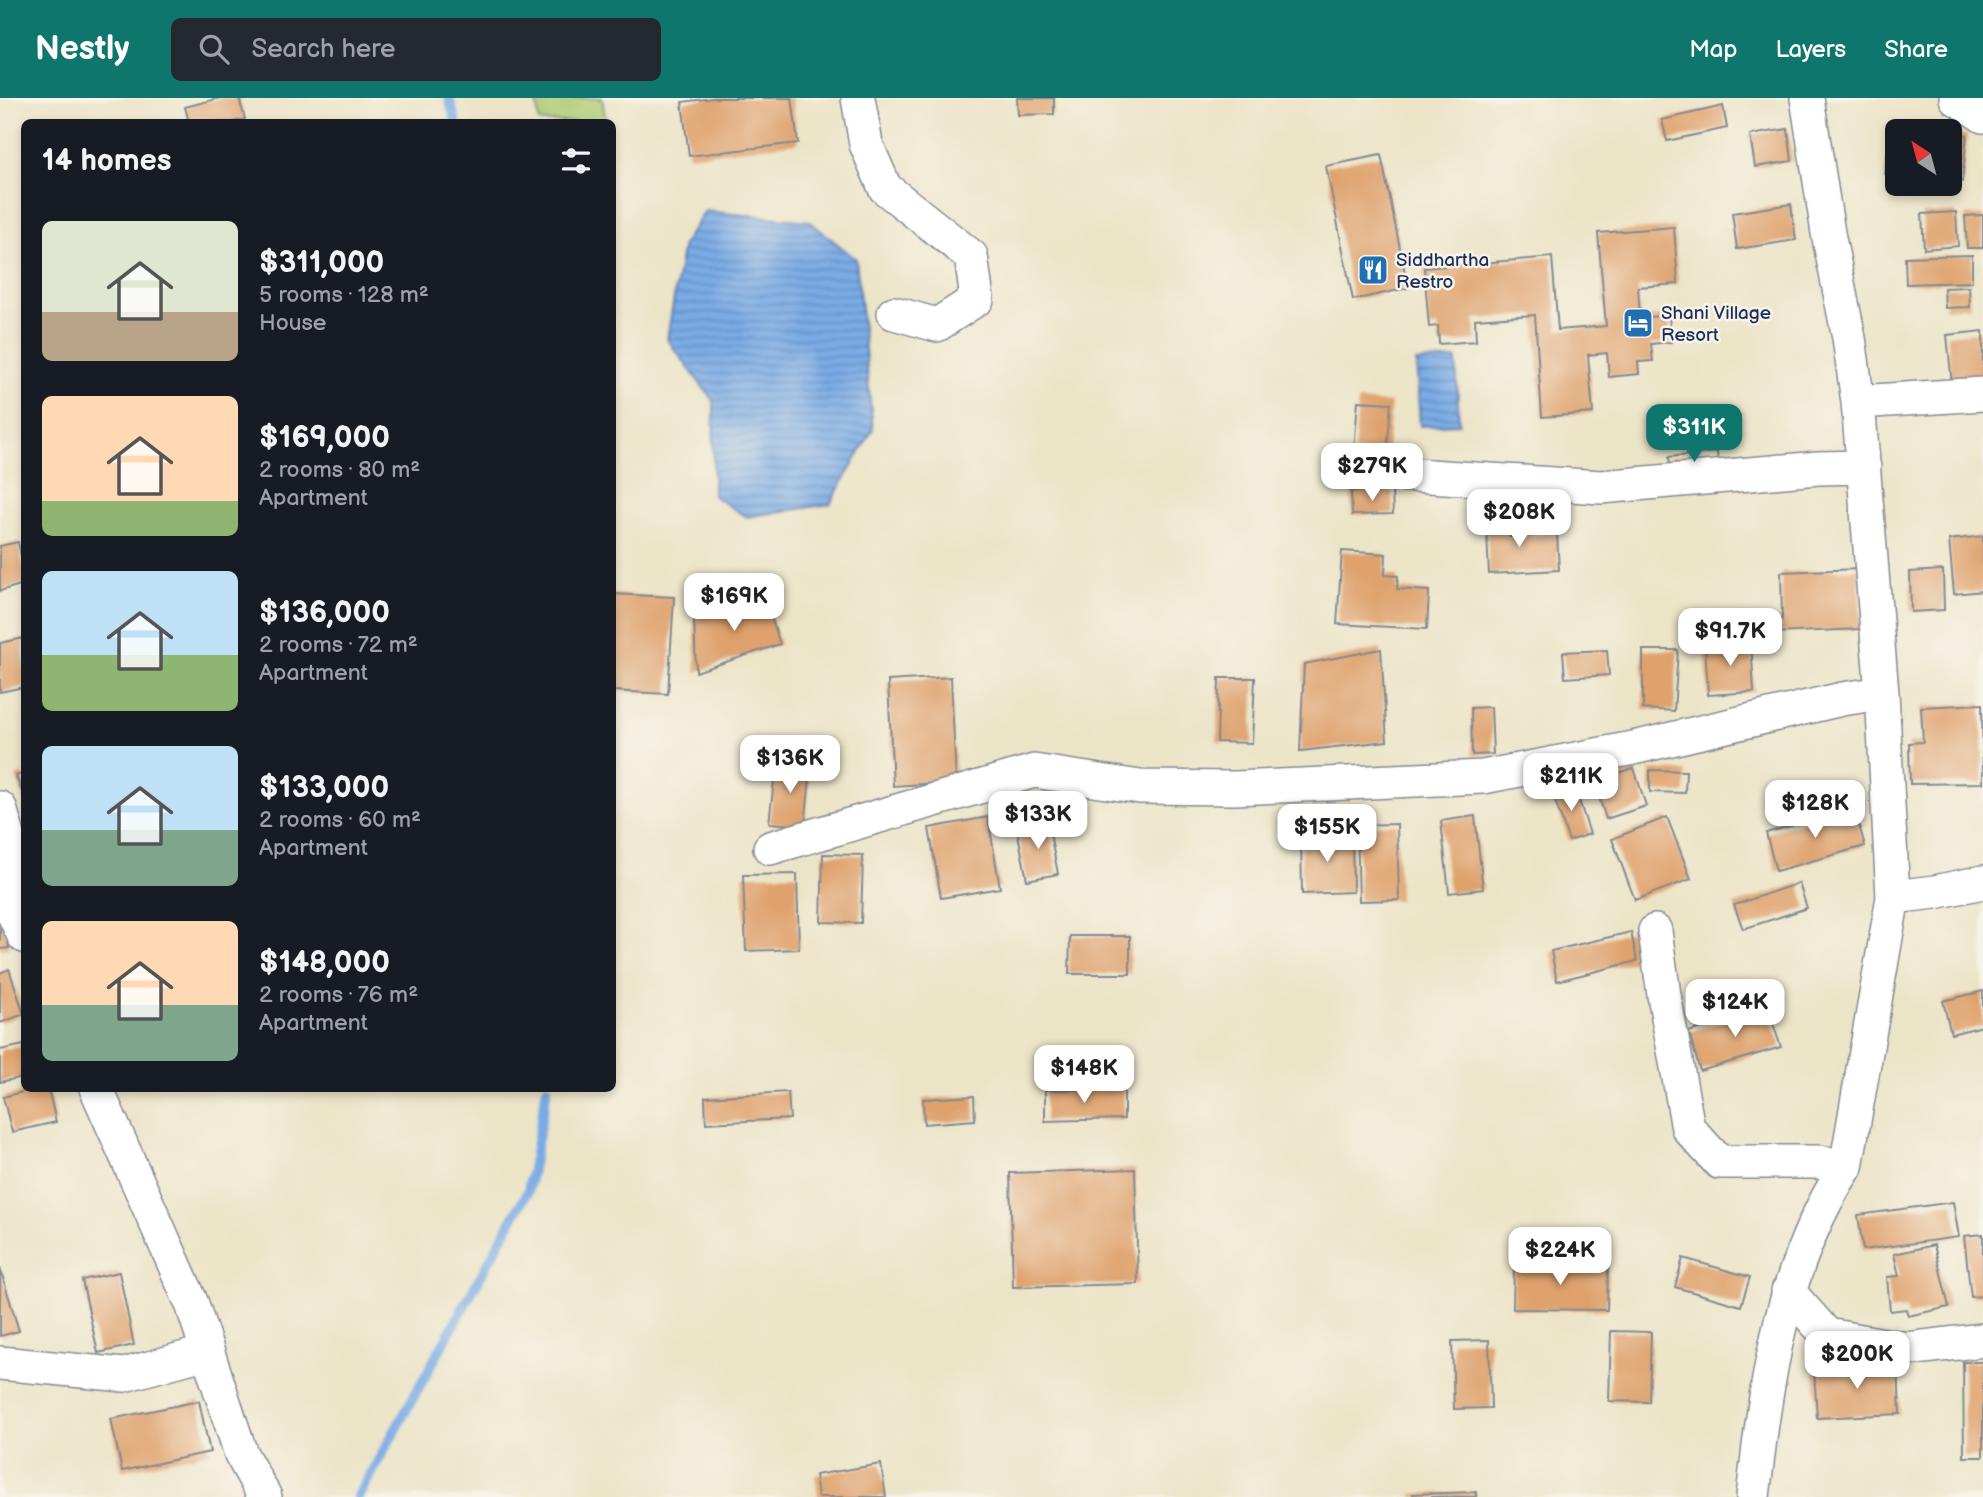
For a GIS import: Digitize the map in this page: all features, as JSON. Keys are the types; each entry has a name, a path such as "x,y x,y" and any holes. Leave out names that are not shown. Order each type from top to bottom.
{"street":[{"path":"858,98 866,145 885,188 971,256 976,299 937,325 894,313"},
{"path":"1753,1497 1764,1397 1788,1290 1825,1199 1846,1167 1893,897 1882,693 1858,402 1807,98"},
{"path":"1956,98 1983,116"},
{"path":"1858,402 1983,394"},
{"path":"1398,474 1601,487 1818,468 1864,467"},
{"path":"770,848 1034,771 1140,787 1235,788 1483,777 1633,748 1842,699 1882,693"},
{"path":"0,807 10,842 10,906 21,930"},
{"path":"1893,897 1983,883"},
{"path":"1655,931 1688,1128 1718,1162 1819,1163 1846,1167"},
{"path":"98,1092 191,1304 242,1454 265,1497"},
{"path":"1788,1290 1827,1335 1907,1349 1983,1340"},
{"path":"0,1363 124,1376 207,1352"}],"green space":[{"path":"536,98 602,98 606,119 539,119"}],"water":[{"path":"705,211 809,221 856,259 873,429 830,504 747,517 713,496 714,402 667,339 683,244"},
{"path":"1456,359 1459,424 1420,426 1416,362"}],"building":[{"path":"220,98 239,98 245,119 188,119 185,107"},
{"path":"713,98 792,98 798,143 689,156 682,102"},
{"path":"1017,98 1054,98 1054,114 1018,115"},
{"path":"1723,106 1727,128 1667,141 1662,120"},
{"path":"1788,129 1792,161 1755,167 1750,135"},
{"path":"1962,135 1967,135 1962,182"},
{"path":"1381,155 1408,288 1353,300 1326,166"},
{"path":"1791,204 1796,240 1737,249 1732,213"},
{"path":"1956,212 1958,246 1924,249 1922,214"},
{"path":"1983,215 1983,248 1967,248 1965,216"},
{"name":"Shani Village Resort","path":"1674,227 1678,284 1638,287 1640,318 1669,315 1671,342 1651,344 1653,361 1638,362 1639,374 1609,377 1607,353 1588,355 1593,413 1542,417 1535,315 1475,319 1476,341 1439,344 1438,326 1429,327 1424,268 1552,257 1558,330 1606,326 1598,233"},
{"path":"1972,255 1972,282 1906,284 1905,257"},
{"path":"1969,287 1970,307 1945,308 1944,288"},
{"path":"1983,331 1983,383 1952,385 1947,335"},
{"path":"1358,401 1391,403 1387,454 1354,451"},
{"path":"1717,452 1719,472 1671,476 1669,457"},
{"path":"1392,490 1393,514 1352,515 1351,491"},
{"path":"1509,513 1510,537 1557,534 1559,570 1489,574 1486,514"},
{"path":"1983,536 1983,591 1954,594 1949,540"},
{"path":"18,542 21,585 0,591 0,546"},
{"path":"1342,551 1386,554 1385,575 1398,576 1397,589 1429,591 1427,629 1337,624"},
{"path":"1859,569 1861,629 1774,633 1782,619 1781,572"},
{"path":"1943,570 1944,610 1911,612 1910,572"},
{"path":"616,594 674,597 668,694 616,691"},
{"path":"764,595 780,644 696,672 694,619"},
{"path":"21,639 21,688 0,692 0,643"},
{"path":"1751,640 1754,692 1708,695 1705,643"},
{"path":"1381,649 1387,741 1300,751 1304,664"},
{"path":"1607,650 1609,675 1565,678 1563,652"},
{"path":"1643,650 1678,650 1674,711 1643,709"},
{"path":"951,677 956,782 893,786 888,681"},
{"path":"1219,678 1255,678 1252,743 1217,742"},
{"path":"1982,704 1983,783 1910,784 1909,743 1923,742 1921,707"},
{"path":"1491,707 1493,754 1472,755 1471,708"},
{"path":"776,764 811,768 805,826 769,823"},
{"path":"1634,768 1646,806 1606,819 1594,781"},
{"path":"1650,770 1686,771 1685,793 1650,792"},
{"path":"21,774 21,789 16,776"},
{"path":"1574,785 1590,834 1569,841 1552,792"},
{"path":"1854,808 1865,846 1776,871 1766,833"},
{"path":"1475,816 1483,889 1449,893 1441,821"},
{"path":"988,817 1000,888 941,898 929,828"},
{"path":"1667,817 1691,879 1635,900 1612,839"},
{"path":"1048,823 1058,874 1027,880 1017,829"},
{"path":"1397,824 1399,900 1359,901 1357,825"},
{"path":"1352,835 1353,892 1302,894 1301,837"},
{"path":"823,854 863,855 861,923 821,922"},
{"path":"797,874 799,949 746,951 743,875"},
{"path":"1799,883 1807,908 1743,929 1734,905"},
{"path":"4,915 9,948 0,949 0,916"},
{"path":"1631,932 1637,961 1557,981 1551,951"},
{"path":"1070,936 1130,936 1130,974 1069,974"},
{"path":"9,969 21,1005 21,1015 0,1023 0,973"},
{"path":"1983,991 1983,1026 1951,1034 1943,1001"},
{"path":"1767,1007 1781,1047 1700,1071 1689,1032"},
{"path":"21,1046 21,1078 0,1082 0,1050"},
{"path":"1124,1089 1124,1119 1045,1121 1045,1090"},
{"path":"22,1092 49,1092 56,1122 12,1132 3,1097"},
{"path":"788,1092 790,1119 706,1123 705,1097"},
{"path":"974,1096 975,1120 924,1124 923,1099"},
{"path":"1135,1169 1138,1284 1013,1287 1010,1173"},
{"path":"1953,1202 1959,1237 1863,1250 1858,1215"},
{"path":"1983,1234 1983,1296 1971,1297 1964,1236"},
{"path":"1934,1245 1949,1307 1908,1316 1906,1309 1890,1311 1887,1277 1899,1276 1894,1254"},
{"path":"1683,1258 1750,1277 1741,1306 1675,1287"},
{"path":"1514,1264 1608,1265 1607,1310 1513,1309"},
{"path":"0,1268 19,1331 0,1336"},
{"path":"119,1272 134,1345 98,1353 82,1280"},
{"path":"1611,1331 1651,1332 1649,1402 1609,1401"},
{"path":"1489,1340 1491,1408 1454,1409 1452,1341"},
{"path":"1963,1362 1983,1362 1983,1457 1964,1457"},
{"path":"1898,1364 1900,1414 1817,1418 1814,1369"},
{"path":"199,1401 210,1452 122,1471 111,1419"},
{"path":"881,1464 886,1497 818,1497 815,1475"},
{"path":"1476,1492 1476,1497 1413,1497 1413,1494"}],"waterway":[{"path":"449,98 455,119"},
{"path":"358,1497 528,1191 546,1092"}],"place":[{"name":"Siddhartha Restro","path":"1373,270"},
{"name":"Shani Village Resort","path":"1638,323"}]}
